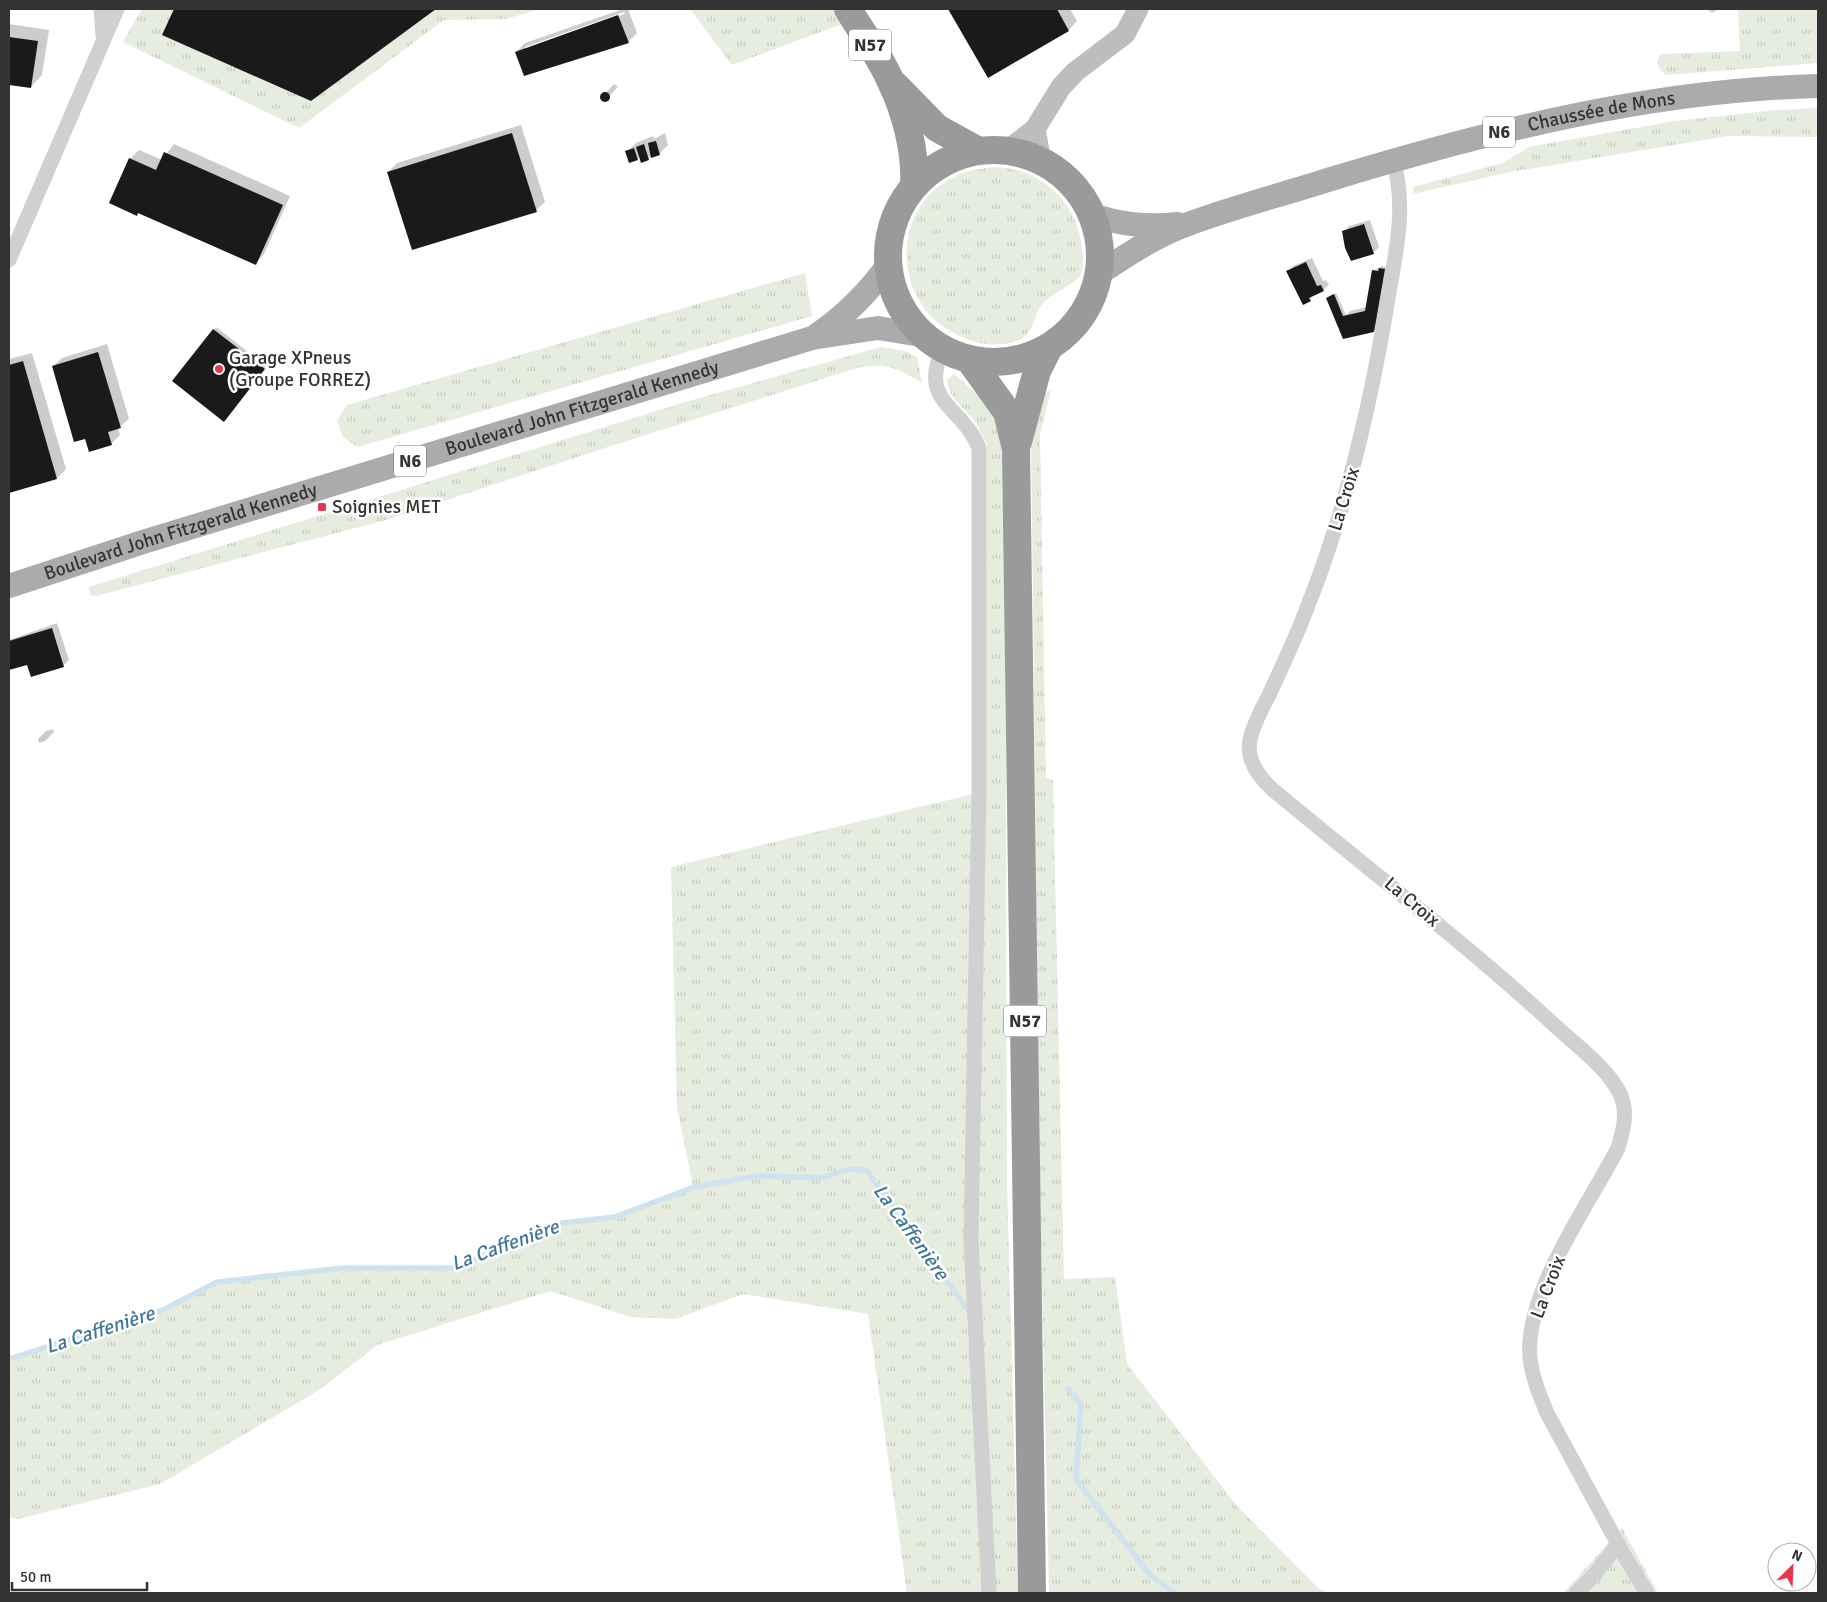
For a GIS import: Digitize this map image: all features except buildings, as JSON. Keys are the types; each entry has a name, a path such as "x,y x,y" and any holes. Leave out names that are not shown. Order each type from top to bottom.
{"highway":[{"name":"N57","path":"848,9 892,82 912,144 915,162 914,186"},
{"name":"N57","path":"892,82 937,128 977,150"},
{"path":"977,150 1007,151 1030,156 1042,162 1069,181 1081,195 1097,235 1100,252 1098,274 1092,296 1082,316 1067,333 1049,347 1034,355 1017,360 1001,362 969,360 932,342 911,324 895,296 888,264 888,250 894,222 914,186 932,171 951,160 977,150"},
{"name":"N57","path":"1016,449 1036,371 1049,347"},
{"name":"N57","path":"969,360 1007,412 1016,449 1032,1593"}],"main road":[{"name":"Chaussée de Mons","path":"1098,274 1143,246 1189,223 1393,160 1571,115 1712,94 1818,86"},
{"name":"Chaussée de Mons","path":"1090,214 1112,222 1138,226 1189,223"},
{"name":"Boulevard John Fitzgerald Kennedy","path":"812,338 842,318 866,294 888,264"},
{"name":"Boulevard John Fitzgerald Kennedy","path":"9,586 143,542 812,338 878,328 932,342"}],"street":[{"path":"101,9 103,40"},
{"path":"9,260 117,9"},
{"path":"1007,151 1035,129 1061,87 1091,59 1121,38 1130,26 1138,9"},
{"path":"1035,129 1042,162"},
{"name":"La Croix","path":"1393,160 1400,182 1401,210 1377,371 1364,431 1321,571 1292,646 1254,726 1250,741 1250,753 1256,770 1272,789 1391,884 1511,985 1594,1062 1611,1080 1621,1096 1625,1113 1624,1128 1618,1148 1546,1282 1533,1320 1530,1357 1539,1395 1547,1413 1618,1544 1647,1593"},
{"path":"932,342 938,361 935,387 949,408 966,422 979,448 979,790 971,1240 989,1593"},
{"path":"1576,1593 1618,1544"}],"green space":[{"path":"142,9 540,9 506,19 444,20 299,128 123,42"},
{"path":"690,9 833,9 842,24 732,65"},
{"path":"1738,9 1818,9 1818,63 1666,75 1660,70 1657,62 1661,54 1740,51"},
{"path":"1818,108 1818,137 1728,136 1510,172 1413,194 1413,187 1503,163 1529,147 1675,121 1776,110"},
{"path":"997,167 1029,174 1055,191 1073,216 1079,231 1083,263 1081,274 1076,280 1042,304 1027,334 1019,340 1003,344 978,343 969,340 952,332 931,316 916,295 908,272 907,248 912,225 923,203 940,186 963,173"},
{"path":"805,273 812,316 357,447 343,437 337,421 347,405"},
{"path":"881,347 905,351 917,357 922,383 906,373 884,366 857,368 386,520 96,596 90,595 89,587 682,403"},
{"path":"954,374 982,399 987,397 1005,438 1007,1181 1018,1593 995,1593 978,1240 985,794 987,444 975,422 951,393 947,380"},
{"path":"1051,390 1040,435 1046,778 1053,780 1064,1279 1115,1277 1127,1364 1237,1506 1318,1588 1328,1593 1049,1593 1040,1188 1031,438 1039,398"},
{"path":"973,794 968,1240 985,1593 907,1593 868,1314 743,1294 675,1319 630,1317 551,1291 377,1345 321,1389 160,1484 18,1519 9,1517 9,1359 165,1309 217,1282 343,1268 455,1268 562,1223 615,1217 693,1187 677,1107 671,867"},
{"path":"1622,1528 1658,1593 1563,1593"}],"waterway":[{"name":"La Caffenière","path":"9,1359 165,1309 217,1282 343,1268 455,1268 562,1223 615,1217 694,1187 758,1176 822,1178 850,1169 867,1171 968,1310"},
{"name":"La Caffenière","path":"1068,1389 1081,1404 1076,1479 1150,1575 1175,1593"}],"place":[{"name":"Garage XPneus (Groupe FORREZ)","path":"219,369"},
{"name":"Soignies MET","path":"322,507"}]}
